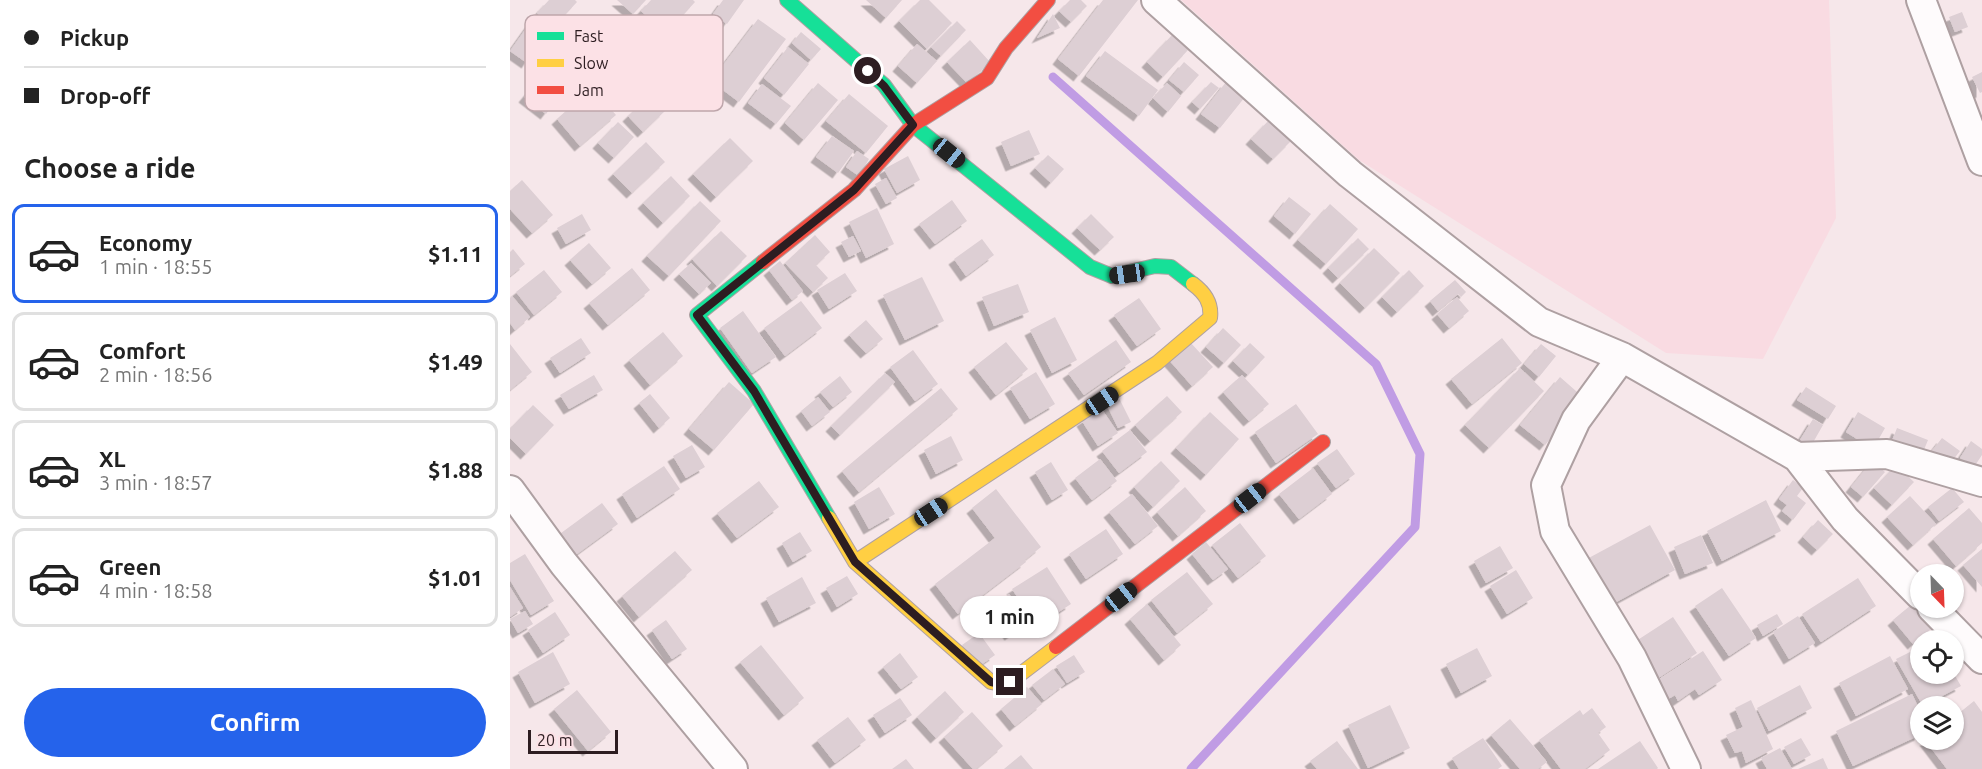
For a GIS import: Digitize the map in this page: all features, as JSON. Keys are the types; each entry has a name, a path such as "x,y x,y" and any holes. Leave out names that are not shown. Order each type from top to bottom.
{"street":[{"path":"787,0 884,86 913,125 1090,267 1112,276 1155,266 1171,267 1197,287 1209,301 1211,309 1210,318 1157,363 855,562"},
{"path":"1048,0 1006,48 987,78 913,125 854,190 697,315 754,391 855,562 991,682 1000,684 1010,682 1323,442"},
{"path":"1155,0 1350,174 1539,321 1622,357 1797,457 1845,519 1910,586"},
{"path":"1921,0 1982,161"},
{"path":"1622,357 1576,420 1546,485 1555,531 1632,658 1686,769"},
{"path":"1797,457 1887,454 1982,482"},
{"path":"510,490 564,564 733,769"},
{"path":"1942,618 1982,659"}],"shaded area":[{"path":"1181,0 1829,0 1836,218 1763,359 1666,353 1359,160"}],"building":[{"path":"549,0 575,0 577,2 565,15 539,15 537,13"},
{"path":"617,0 646,0 633,14"},
{"path":"651,0 693,0 695,2 683,15 645,15 641,11"},
{"path":"723,0 744,0 727,24 723,21 723,15 713,14"},
{"path":"866,0 902,0 886,18"},
{"path":"920,0 929,0 952,23 927,49 899,21"},
{"path":"1070,0 1081,0 1087,6 1071,22 1059,11"},
{"path":"1103,0 1138,0 1079,76 1058,59"},
{"path":"1962,12 1968,27 1955,32 1949,17"},
{"path":"1053,14 1060,28 1037,38"},
{"path":"758,19 786,39 739,102 723,90 723,65"},
{"path":"957,21 966,30 941,56 931,47"},
{"path":"525,30 525,62 510,51"},
{"path":"801,32 821,49 811,60 792,43"},
{"path":"1172,35 1188,50 1163,77 1147,62"},
{"path":"970,40 990,62 967,83 947,62"},
{"path":"917,44 937,61 917,83 898,66"},
{"path":"788,47 809,64 784,95 764,78"},
{"path":"1105,51 1158,90 1139,116 1086,76"},
{"path":"1184,62 1199,75 1184,92 1169,80"},
{"path":"1982,72 1982,92 1980,93 1972,77"},
{"path":"1211,82 1219,88 1200,109 1192,102"},
{"path":"1226,82 1245,97 1220,128 1201,114"},
{"path":"818,83 838,100 804,140 785,123"},
{"path":"1167,83 1181,96 1168,112 1153,98"},
{"path":"762,84 791,106 776,124 748,103"},
{"path":"849,94 888,126 866,153 826,121"},
{"path":"566,111 612,111 616,115 580,146 557,119"},
{"path":"633,111 665,111 643,132 628,116"},
{"path":"1269,120 1291,141 1273,159 1251,139"},
{"path":"618,122 634,137 614,158 598,143"},
{"path":"1029,130 1040,154 1011,166 1001,142"},
{"path":"832,136 854,151 838,173 816,157"},
{"path":"730,138 753,161 716,197 693,174"},
{"path":"646,142 665,162 632,193 613,174"},
{"path":"857,151 869,159 859,176 846,167"},
{"path":"1048,155 1064,169 1051,183 1035,168"},
{"path":"908,156 920,180 897,193 884,169"},
{"path":"671,176 690,196 663,223 643,203"},
{"path":"886,178 897,198 886,204 875,184"},
{"path":"522,180 553,215 532,233 510,209 510,191"},
{"path":"1289,197 1311,214 1295,234 1274,216"},
{"path":"952,200 967,221 935,244 919,224"},
{"path":"700,201 721,221 669,276 647,256"},
{"path":"1330,204 1358,229 1326,264 1298,240"},
{"path":"877,208 894,244 866,258 849,222"},
{"path":"582,214 591,230 566,244 557,228"},
{"path":"1091,214 1114,237 1100,250 1077,228"},
{"path":"721,231 747,256 717,286 692,259"},
{"path":"815,235 830,252 816,265 828,278 813,292 785,263"},
{"path":"853,236 861,251 849,257 841,242"},
{"path":"1358,238 1369,249 1338,278 1328,268"},
{"path":"982,239 994,255 966,276 954,259"},
{"path":"589,243 611,268 592,284 570,260"},
{"path":"1374,248 1400,273 1365,308 1340,283"},
{"path":"513,249 525,264 510,276 510,252"},
{"path":"780,261 803,291 792,300 769,270"},
{"path":"691,263 711,283 699,294 679,274"},
{"path":"632,268 650,290 608,325 589,303"},
{"path":"544,270 562,292 534,315 516,292"},
{"path":"1409,270 1424,286 1397,312 1382,297"},
{"path":"845,273 857,291 829,309 817,290"},
{"path":"922,277 944,321 905,340 883,295"},
{"path":"1455,280 1466,292 1461,297 1458,294 1438,311 1430,301"},
{"path":"1018,284 1029,312 994,326 982,297"},
{"path":"512,296 530,317 515,330 510,323 510,298"},
{"path":"1457,297 1469,311 1449,328 1437,314"},
{"path":"1139,298 1161,329 1137,346 1114,315"},
{"path":"801,301 822,328 785,356 764,328"},
{"path":"743,311 776,357 752,373 720,328"},
{"path":"1055,317 1077,360 1052,373 1030,330"},
{"path":"866,320 883,339 866,353 849,335"},
{"path":"1223,328 1241,345 1224,363 1206,347"},
{"path":"663,332 683,356 650,385 629,360"},
{"path":"581,338 591,353 560,373 550,358"},
{"path":"1502,338 1522,363 1472,404 1451,379"},
{"path":"1116,340 1131,362 1084,395 1068,373"},
{"path":"1006,342 1028,369 996,395 974,367"},
{"path":"1190,342 1213,367 1192,386 1169,360"},
{"path":"1250,343 1265,357 1248,375 1233,361"},
{"path":"510,344 532,372 510,390"},
{"path":"1541,344 1556,356 1539,377 1524,364"},
{"path":"913,350 938,384 915,401 890,367"},
{"path":"1520,368 1544,391 1489,448 1465,425"},
{"path":"1036,372 1055,404 1030,419 1010,388"},
{"path":"885,373 895,382 840,435 831,426"},
{"path":"594,375 603,390 569,409 560,395"},
{"path":"1242,375 1269,404 1249,421 1223,392"},
{"path":"840,376 852,392 833,407 820,392"},
{"path":"1560,377 1584,398 1545,445 1520,425"},
{"path":"729,382 754,404 714,450 689,429"},
{"path":"1806,387 1836,406 1828,419 1797,400"},
{"path":"941,388 958,409 859,492 842,471"},
{"path":"650,394 670,418 659,428 639,403"},
{"path":"1118,396 1131,422 1118,428 1105,401"},
{"path":"1167,396 1182,412 1150,441 1135,425"},
{"path":"818,397 830,412 812,426 801,411"},
{"path":"1296,404 1318,434 1276,463 1255,432"},
{"path":"533,405 554,425 526,454 510,438 510,429"},
{"path":"1101,408 1118,433 1098,446 1082,421"},
{"path":"1210,412 1239,439 1206,475 1176,448"},
{"path":"1858,412 1885,428 1873,449 1846,432"},
{"path":"1813,419 1823,425 1811,446 1800,440"},
{"path":"1897,428 1928,440 1921,457 1890,446"},
{"path":"1130,430 1147,452 1119,473 1102,451"},
{"path":"951,436 963,460 936,474 924,450"},
{"path":"1942,438 1960,451 1949,465 1931,452"},
{"path":"1971,441 1982,449 1982,455 1974,467 1960,458"},
{"path":"692,445 705,467 686,478 673,456"},
{"path":"1337,449 1355,474 1336,488 1317,463"},
{"path":"1100,459 1117,481 1092,500 1075,478"},
{"path":"1161,461 1180,481 1153,507 1134,487"},
{"path":"1872,461 1885,472 1863,497 1851,487"},
{"path":"1051,462 1068,490 1052,500 1035,472"},
{"path":"1896,465 1914,482 1892,505 1874,488"},
{"path":"664,466 680,489 637,518 622,494"},
{"path":"1313,468 1332,494 1299,519 1279,494"},
{"path":"1793,480 1803,488 1797,496 1806,503 1793,520 1782,511 1787,505 1779,499"},
{"path":"759,481 779,507 737,538 717,513"},
{"path":"879,487 895,514 869,529 854,502"},
{"path":"1185,487 1206,511 1178,536 1157,512"},
{"path":"1952,488 1964,502 1939,521 1928,507"},
{"path":"996,489 1041,547 1025,560 1026,562 958,614 935,584 995,538 972,508"},
{"path":"1132,494 1158,526 1135,544 1109,512"},
{"path":"1910,496 1936,524 1913,545 1887,517"},
{"path":"1766,500 1781,531 1722,561 1707,531"},
{"path":"602,503 618,524 573,557 557,536"},
{"path":"1969,508 1982,523 1982,543 1958,564 1954,564 1933,539"},
{"path":"1818,520 1833,534 1817,550 1803,537"},
{"path":"1240,523 1266,556 1238,578 1212,545"},
{"path":"1650,525 1675,570 1609,606 1585,560"},
{"path":"1106,529 1123,554 1086,579 1069,554"},
{"path":"800,532 812,551 793,562 782,543"},
{"path":"1701,535 1713,563 1685,574 1674,547"},
{"path":"1206,542 1228,569 1213,580 1192,554"},
{"path":"1500,546 1513,568 1486,583 1474,561"},
{"path":"1982,549 1982,587 1964,566"},
{"path":"675,551 692,570 639,617 622,596"},
{"path":"525,554 554,601 531,615 510,580 510,563"},
{"path":"1047,567 1071,604 1037,626 1012,589"},
{"path":"1516,570 1533,598 1507,614 1490,586"},
{"path":"1187,572 1213,604 1177,633 1151,600"},
{"path":"847,576 858,594 837,607 826,588"},
{"path":"802,577 816,603 779,622 766,598"},
{"path":"1858,578 1876,606 1821,642 1802,614"},
{"path":"510,587 523,608 510,617"},
{"path":"1722,588 1756,638 1729,656 1695,606"},
{"path":"1009,594 1029,622 1010,635 991,608"},
{"path":"1147,604 1181,645 1164,660 1130,619"},
{"path":"1910,606 1910,618 1922,618 1931,629 1910,630 1910,640 1893,620"},
{"path":"525,611 533,624 518,633 510,619"},
{"path":"555,612 570,635 543,653 528,630"},
{"path":"1777,614 1783,624 1763,636 1757,625"},
{"path":"1798,616 1815,643 1789,659 1773,632"},
{"path":"1673,617 1697,653 1657,679 1633,643"},
{"path":"666,620 687,649 672,659 652,630"},
{"path":"979,633 995,655 978,667 962,645"},
{"path":"761,645 804,698 784,715 740,662"},
{"path":"1477,648 1492,676 1461,693 1446,664"},
{"path":"1703,651 1722,680 1699,695 1695,689 1678,701 1675,695 1665,701 1653,683"},
{"path":"553,652 570,684 535,703 518,672"},
{"path":"1910,652 1910,683 1896,659"},
{"path":"900,653 918,677 901,689 883,667"},
{"path":"1074,655 1085,672 1067,683 1056,666"},
{"path":"1890,656 1908,689 1856,716 1839,683"},
{"path":"1053,669 1065,684 1044,700 1032,685"},
{"path":"1910,684 1960,684 1961,686 1942,696 1917,696"},
{"path":"1800,685 1812,708 1769,731 1757,708"},
{"path":"1027,687 1042,704 1015,726 1001,709"},
{"path":"577,690 611,732 588,751 554,709"},
{"path":"945,691 964,712 936,738 917,717"},
{"path":"1912,694 1913,696 1910,696 1910,740 1853,766 1836,731"},
{"path":"900,698 912,715 885,733 873,715"},
{"path":"1751,700 1773,749 1746,763 1742,751 1735,753 1726,735 1743,727 1735,708"},
{"path":"1974,701 1982,712 1982,769 1947,769 1933,750 1964,750 1964,709"},
{"path":"1390,705 1410,748 1368,768 1348,725"},
{"path":"1592,708 1606,727 1598,733 1610,750 1585,769 1561,769 1539,740 1580,710 1583,715"},
{"path":"972,712 1003,746 976,769 973,769 944,737"},
{"path":"848,717 866,740 835,763 817,740"},
{"path":"1510,719 1547,762 1538,769 1520,769 1491,735"},
{"path":"1483,738 1502,766 1498,769 1459,769 1452,758"},
{"path":"1801,738 1811,755 1794,764 1784,747"},
{"path":"1337,741 1358,769 1317,769 1310,761"},
{"path":"1640,741 1657,769 1598,769"},
{"path":"1780,748 1792,769 1767,769 1761,758"},
{"path":"1021,755 1033,769 1004,769"},
{"path":"1823,758 1828,769 1798,769"},
{"path":"906,759 914,769 892,769"}],"waterway":[{"path":"1053,77 1376,364 1420,454 1415,527 1191,769"}],"traffic: fast":[{"path":"787,0 884,85 913,125 1090,267 1112,276 1155,266 1171,267 1193,284"},
{"path":"763,262 697,315 754,391 829,518"}],"traffic: slow":[{"path":"855,562 1157,363 1210,318 1207,299 1193,284"},
{"path":"829,518 855,562 991,682 1001,684 1010,682 1056,647"}],"traffic: jam":[{"path":"763,262 854,190 913,125 987,78 1006,48 1048,0"},
{"path":"1056,647 1323,442"}],"route":[{"path":"868,71 884,86 913,125 854,190 697,315 754,391 855,562 991,682 1000,684 1010,682"}]}
